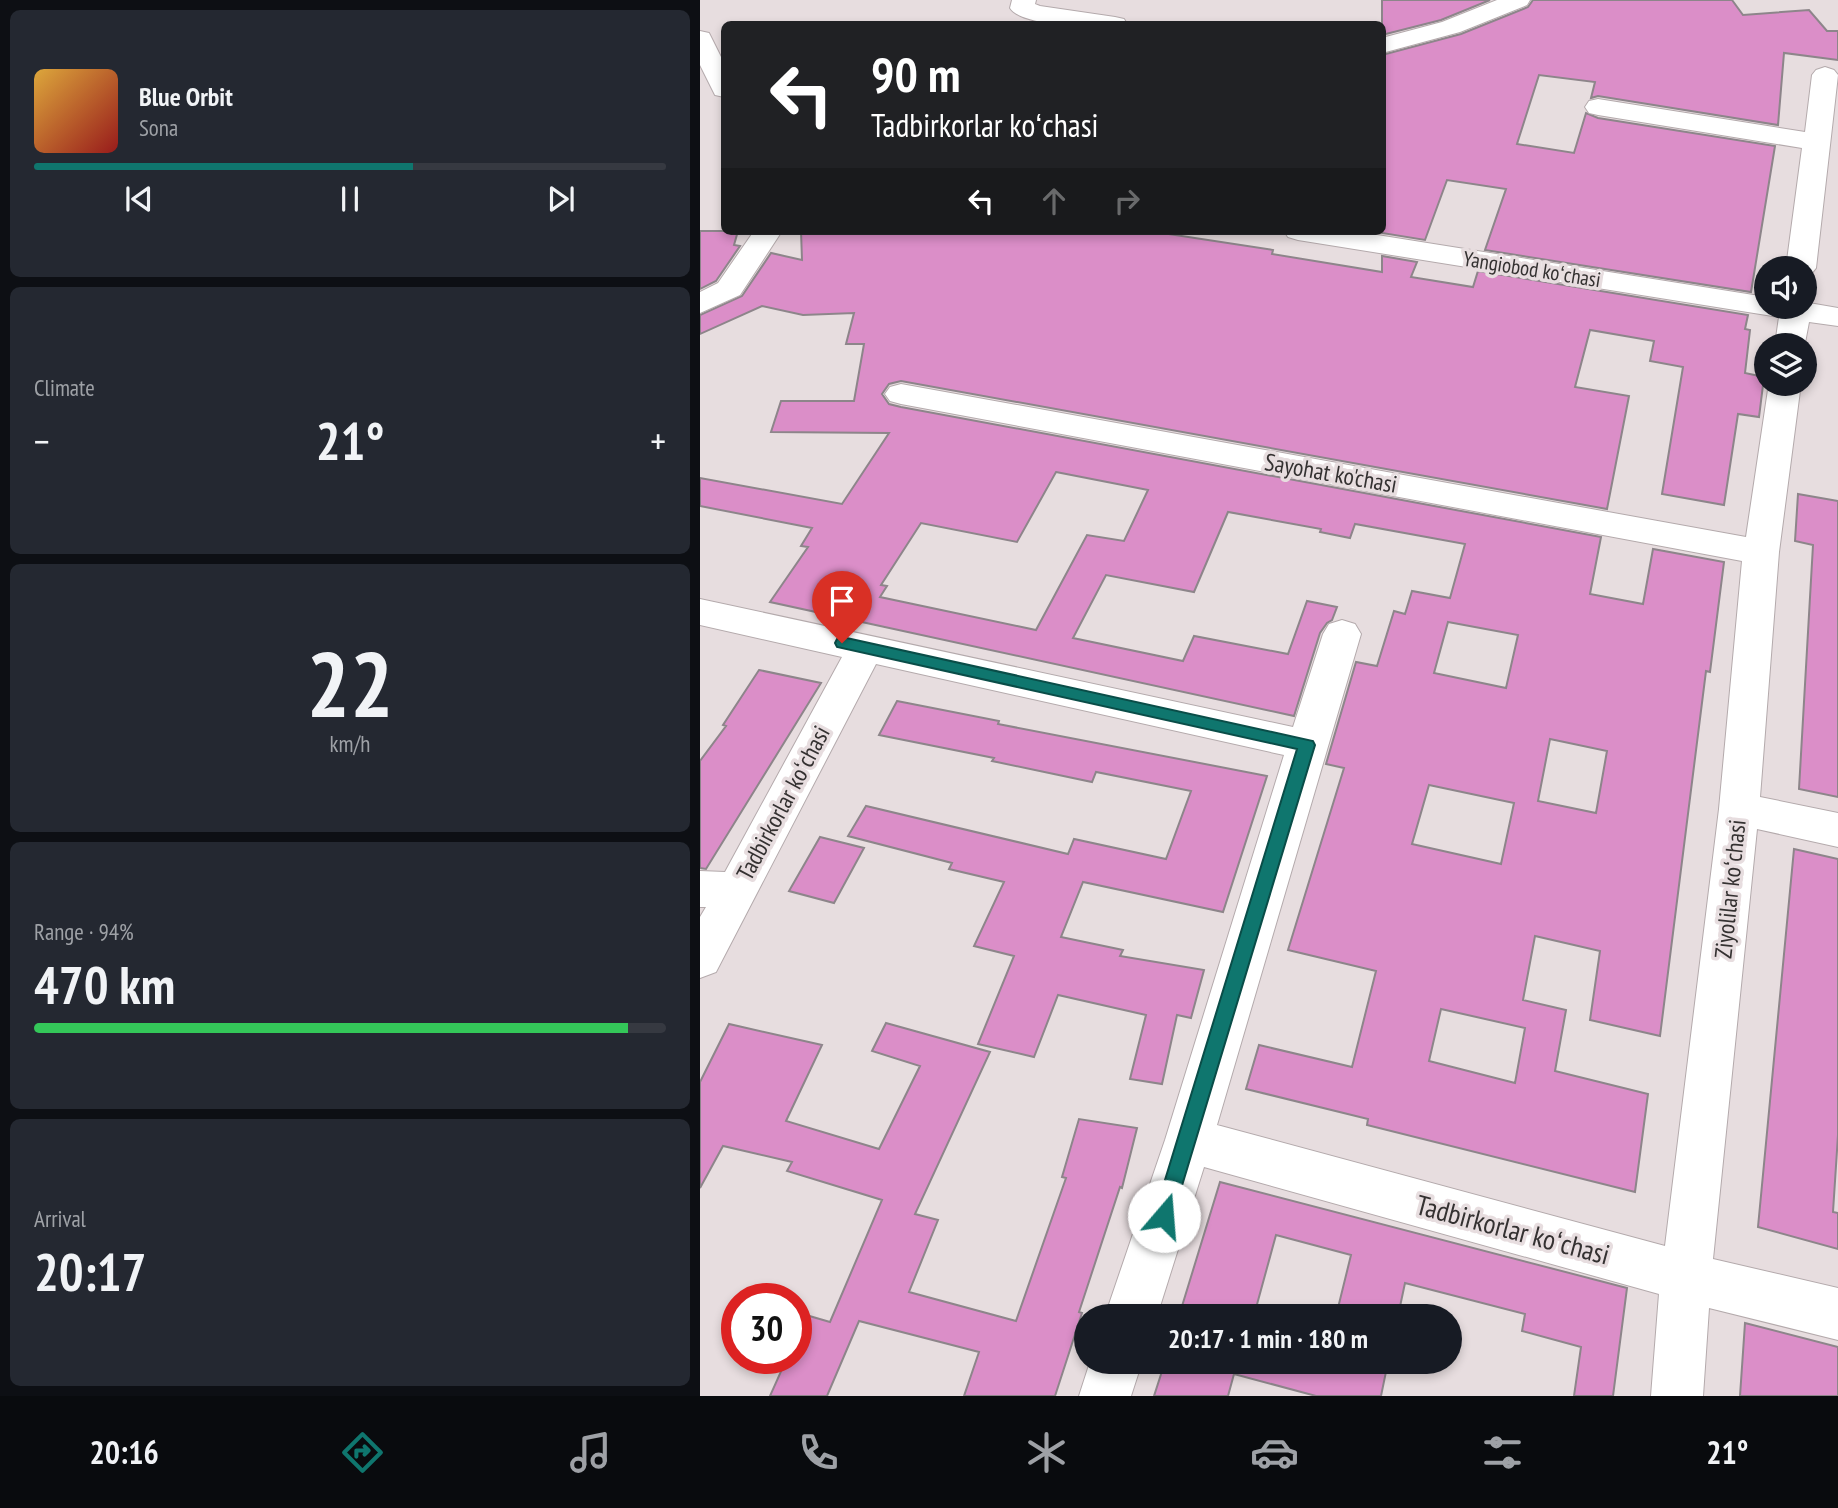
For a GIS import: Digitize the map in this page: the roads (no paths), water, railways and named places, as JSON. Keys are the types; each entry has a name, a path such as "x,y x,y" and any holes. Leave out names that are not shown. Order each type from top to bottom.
{"street":[{"path":"1024,0 1022,8 1036,13 1093,21"},
{"path":"1386,45 1451,27 1518,0"},
{"path":"700,38 721,83"},
{"path":"1803,256 1825,75"},
{"path":"1598,107 1817,142"},
{"path":"700,304 729,289 765,235"},
{"name":"Yangiobod koʻchasi","path":"1323,235 1754,303"},
{"name":"Yangiobod koʻchasi","path":"1817,313 1838,317"},
{"name":"Sayohat ko'chasi","path":"901,394 1761,552"},
{"name":"Ziyolilar koʻchasi","path":"1676,1396 1686,1277 1739,809 1761,552 1783,396"},
{"path":"700,612 1307,745"},
{"path":"1135,1304 1189,1140 1342,634"},
{"name":"Tadbirkorlar koʻchasi","path":"700,959 718,890 866,648"},
{"path":"1739,809 1838,830"},
{"name":"Tadbirkorlar koʻchasi","path":"1189,1140 1686,1277 1838,1314"},
{"path":"1105,1396 1112,1374"}]}
